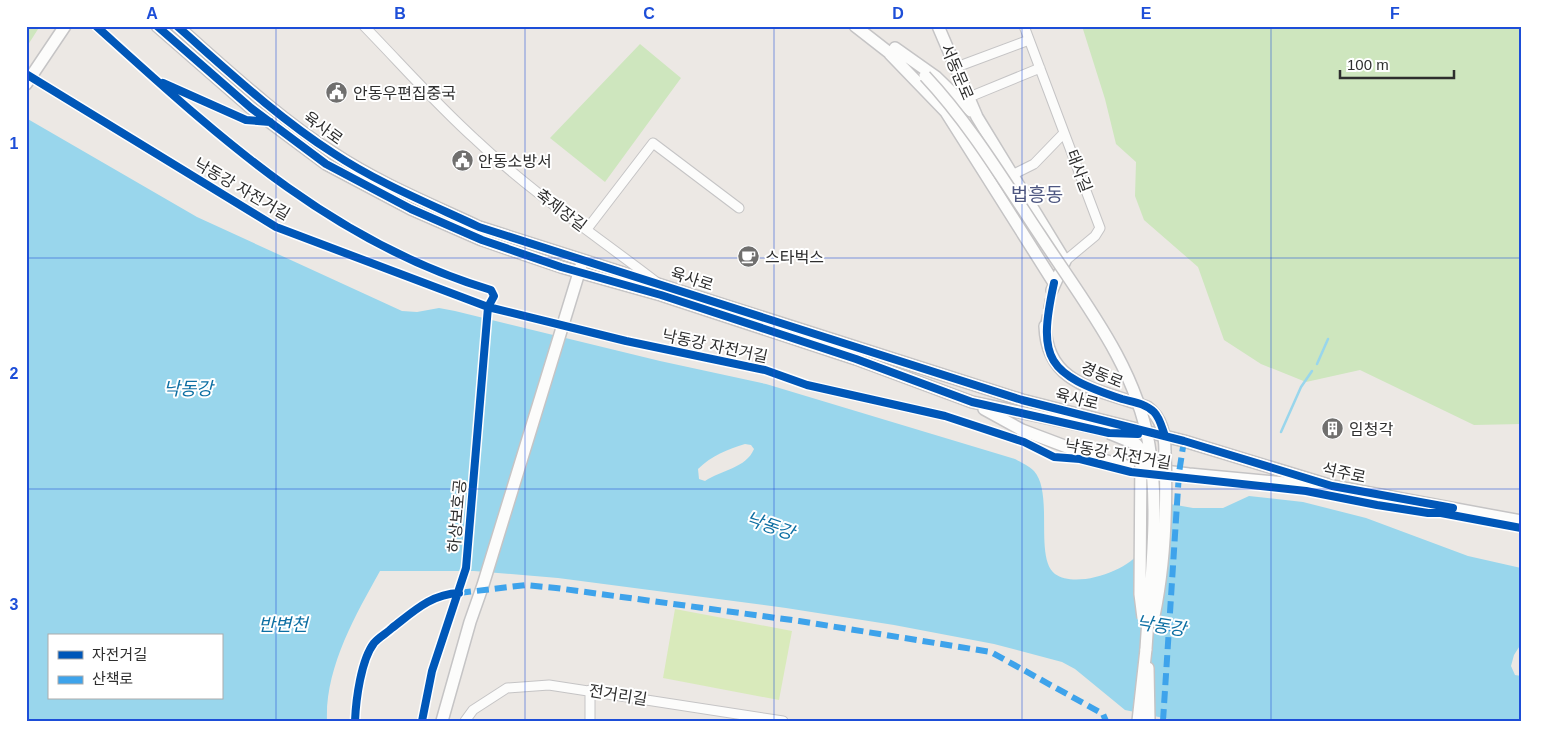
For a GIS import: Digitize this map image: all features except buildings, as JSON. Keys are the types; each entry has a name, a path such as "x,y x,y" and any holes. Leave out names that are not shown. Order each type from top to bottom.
{"street":[{"path":"26,84 64,26"},
{"name":"육사로","path":"157,26 252,108 326,164 411,209 464,232 579,272 661,295 837,353 972,402 1109,433 1165,436"},
{"name":"육사로","path":"177,26 260,98 333,154 412,196 479,227 1022,400 1165,436"},
{"name":"축제장길","path":"364,26 477,142 522,180 658,283"},
{"path":"855,26 925,76 964,122 1095,319 1128,377 1149,444 1153,472 1154,523 1146,649 1138,721"},
{"path":"867,26 946,112 1053,286 1065,261 977,117 936,77 892,51"},
{"name":"서동문로","path":"938,26 954,68 977,117"},
{"name":"태사길","path":"1024,26 1100,228 1095,236 1065,261"},
{"path":"954,68 1029,40"},
{"path":"968,98 1040,68"},
{"path":"1012,175 1034,164 1064,133"},
{"path":"587,229 653,143 739,208"},
{"path":"442,721 465,638 583,259"},
{"name":"경동로","path":"1045,326 1046,343 1053,362 1067,376 1147,407 1158,418 1165,436"},
{"path":"972,402 1022,430 1076,452 1107,461 1189,474 1294,485 1332,486"},
{"path":"1109,433 1136,444 1141,450 1140,594 1150,694 1149,721"},
{"path":"1146,649 1158,596 1166,492 1165,436"},
{"name":"석주로","path":"1165,436 1332,486 1521,521"},
{"name":"전거리길","path":"466,721 473,710 507,688 549,685 590,690 723,716 782,721"},
{"path":"590,690 590,721"}],"green space":[{"path":"26,26 40,26 26,48"},
{"path":"1082,26 1521,26 1521,424 1474,425 1360,370 1306,382 1261,364 1224,340 1198,267 1144,220 1135,196 1136,162 1116,144 1105,99"},
{"path":"640,44 681,78 605,182 550,138"},
{"path":"675,609 792,631 779,700 663,678"}],"water":[{"name":"낙동강","path":"26,118 197,217 402,311 417,312 439,308 455,311 660,361 766,384 1015,459 1032,469 1040,481 1043,494 1046,554 1049,566 1055,574 1064,578 1076,580 1101,576 1114,571 1135,558 1145,541 1150,509 1159,502 1193,508 1223,508 1249,496 1303,502 1366,518 1468,556 1521,568 1521,644 1514,655 1511,666 1515,675 1521,676 1521,721 1178,721 1125,710 1075,669 1062,662 994,644 894,625 786,608 558,578 474,571 380,571 352,624 336,662 328,701 327,721 26,721","holes":["745,444 751,445 754,449 739,465 705,481 699,479 698,469 708,460 732,448"]}],"waterway":[{"path":"1317,364 1328,339"},
{"path":"1281,432 1301,387 1312,371"}],"tunnel":[{"path":"1045,326 1052,290"}],"marked path":[{"path":"1163,721 1179,473 1183,447"},
{"path":"459,593 526,585 556,588 799,621 991,652 1103,714 1106,721"}],"cycle path":[{"name":"하상보호공","path":"96,26 186,106 278,181 327,214 378,244 433,269 491,290 494,296 488,307 466,568 432,671 422,721"},
{"name":"낙동강 자전거길","path":"157,26 251,108 326,164 411,209 482,240 561,267 661,295 856,359 972,402 1109,433 1138,434"},
{"path":"177,26 272,109 333,153 386,184 479,227 1022,400 1184,441 1332,486 1453,508"},
{"name":"낙동강 자전거길","path":"26,74 276,227 488,307 626,341 765,370 807,385 945,416 1024,442 1054,457 1080,459 1131,472 1306,491 1377,505 1428,513 1441,513 1521,528"},
{"path":"163,83 246,120 270,122"},
{"path":"1054,283 1047,330 1048,347 1054,360 1063,372 1077,381 1150,409 1158,417 1165,436"},
{"path":"355,721 358,691 363,669 369,650 374,643 407,616 431,600 459,593"}],"place":[{"name":"안동우편집중국","path":"337,93"},
{"name":"안동소방서","path":"462,161"},
{"name":"스타벅스","path":"749,257"},
{"name":"임청각","path":"1333,429"}],"district":[{"name":"법흥동","path":"1037,194"}],"water label":[{"name":"반변천","path":"283,625"}]}
